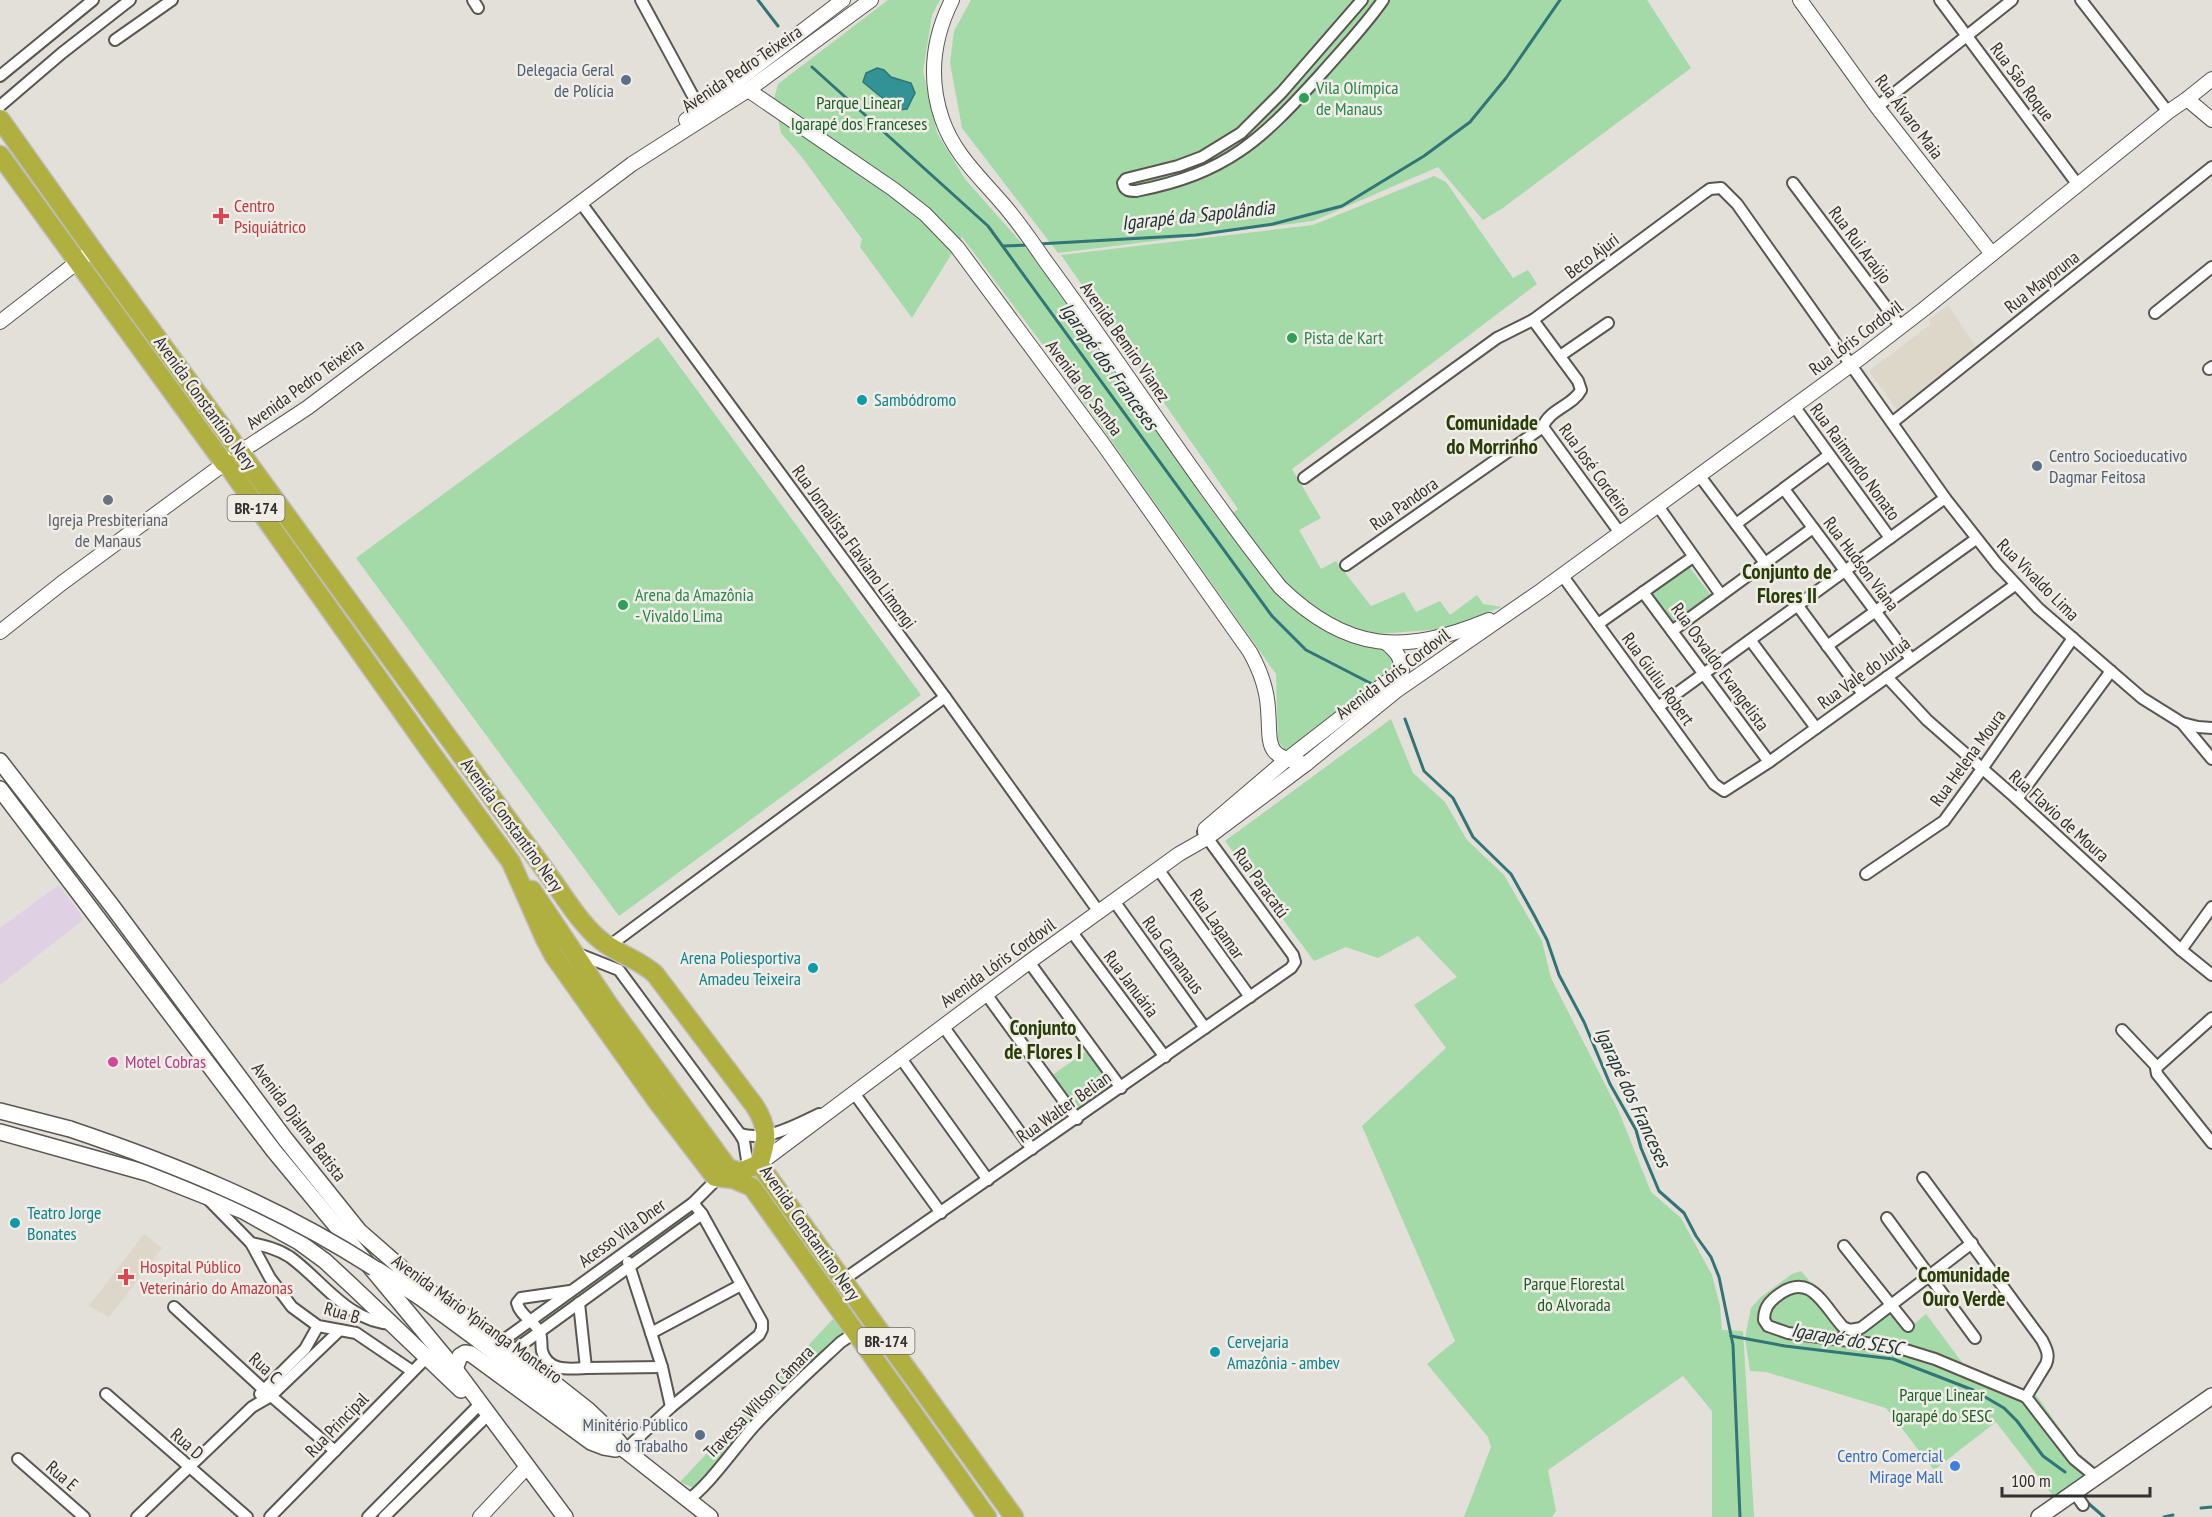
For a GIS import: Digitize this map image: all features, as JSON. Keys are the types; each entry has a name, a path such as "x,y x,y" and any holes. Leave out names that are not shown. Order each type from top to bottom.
{"highway":[{"name":"Avenida Constantino Nery","path":"0,119 93,250 390,695 512,862 554,956 656,1100 718,1178"},
{"name":"Avenida Constantino Nery","path":"0,156 219,456 233,458 590,929 609,946 647,966 655,974 754,1105 762,1118 765,1135 764,1150 753,1173"},
{"name":"BR-174","path":"512,862 576,953 609,1005 728,1168 753,1173"},
{"name":"Avenida Constantino Nery","path":"753,1173 843,1280 1014,1517"},
{"name":"Avenida Constantino Nery","path":"753,1173 858,1339 987,1517"},
{"path":"718,1178 733,1179 753,1173"}],"main road":[{"name":"Avenida Djalma Batista","path":"0,761 119,915 286,1140 358,1231 423,1287 507,1347 599,1419 625,1450"},
{"name":"Avenida Djalma Batista","path":"0,789 274,1151 455,1369 565,1517"},
{"name":"Avenida Mário Ypiranga Monteiro","path":"0,1111 70,1129 199,1176 260,1203 340,1246 421,1298 557,1402 625,1450 707,1516"},
{"path":"0,1132 122,1165 204,1194 243,1211 299,1242 325,1261 484,1410"},
{"path":"455,1369 460,1356 465,1353 471,1354 591,1442 603,1447 625,1450"},
{"path":"2039,1517 2079,1498 2096,1477 2212,1396"}],"street":[{"path":"0,76 93,0"},
{"path":"0,106 62,53 130,0"},
{"path":"115,40 172,0"},
{"path":"641,0 700,109"},
{"name":"Avenida Pedro Teixeira","path":"632,165 638,155 843,0"},
{"name":"Avenida Pedro Teixeira","path":"0,632 62,583 233,458 307,408 632,165 764,79 871,0"},
{"name":"Avenida Bemiro Vianez","path":"952,0 941,25 933,65 937,103 942,120 959,153 1013,217 1280,587 1321,622 1370,642 1436,639 1510,612"},
{"path":"1362,0 1257,119 1222,146 1202,157 1178,166 1124,180 1123,186 1126,190 1136,191 1162,186 1206,171 1247,147 1268,129 1332,61 1383,0"},
{"name":"Rua Álvaro Maia","path":"1800,0 1877,106 1992,254"},
{"name":"Rua São Roque","path":"1940,0 2078,185"},
{"path":"1877,106 2012,0"},
{"path":"2081,0 2168,112"},
{"path":"1319,50 1332,61"},
{"path":"764,79 762,71 765,58"},
{"name":"Rua Lóris Cordovil","path":"1510,612 1901,327 2212,78"},
{"name":"Avenida do Samba","path":"748,90 893,189 925,214 957,247 1103,444 1250,652 1265,688 1270,744 1273,750 1286,760"},
{"path":"2187,99 2212,120"},
{"path":"1257,119 1268,129"},
{"name":"Rua Mayoruna","path":"1893,422 2212,167"},
{"name":"Rua Rui Araújo","path":"1794,183 1901,327"},
{"name":"Beco Ajuri","path":"1304,478 1497,338 1533,320 1710,189 1721,188 1737,204 1851,364"},
{"name":"Rua Jornalista Flaviano Limongi","path":"581,203 945,697 1099,912"},
{"path":"0,322 93,250"},
{"path":"2154,313 2212,267"},
{"name":"Rua Pandora","path":"1346,565 1543,427 1550,416 1580,393 1578,381 1533,320"},
{"path":"1560,356 1608,323"},
{"name":"Rua Vivaldo Lima","path":"1851,364 1976,539 2015,585 2142,698 2182,723 2212,759"},
{"name":"Rua Raimundo Nonato","path":"1794,406 1890,538"},
{"name":"Rua José Cordeiro","path":"1543,427 1620,533"},
{"path":"1736,524 1828,455"},
{"path":"1699,476 1765,562"},
{"name":"Rua Hudson Viana","path":"1784,489 1911,659"},
{"path":"1658,707 1946,498"},
{"path":"1658,506 1721,595"},
{"path":"1672,631 1813,528"},
{"path":"1827,646 1976,539"},
{"path":"1598,624 1693,557"},
{"name":"Rua Giuliu Robert","path":"1562,575 1714,784 1724,791 1732,787"},
{"name":"Rua Vale do Juruá","path":"1732,787 2015,585"},
{"name":"Rua Osvaldo Evangelista","path":"1643,592 1769,762"},
{"path":"1798,606 1863,694"},
{"name":"Avenida Lóris Cordovil","path":"1205,834 1286,760 1366,707 1396,691 1510,612"},
{"name":"Rua Helena Moura","path":"1866,874 1944,821 2073,638"},
{"path":"1751,641 1816,728"},
{"path":"1385,642 1397,652 1402,670 1396,691"},
{"name":"Avenida Lóris Cordovil","path":"753,1173 900,1057 1205,834 1306,764 1402,670"},
{"path":"2017,799 2111,671"},
{"name":"Rua Flavio de Moura","path":"1887,677 1927,720 2017,799 2181,950 2212,975"},
{"path":"609,946 945,697"},
{"path":"2182,723 2212,728"},
{"path":"1286,760 1306,764"},
{"name":"Rua Paracatú","path":"1205,834 1293,955"},
{"name":"Rua Lagamar","path":"1158,869 1250,997"},
{"name":"Rua Camanaus","path":"1114,901 1205,1028"},
{"path":"2181,950 2212,907"},
{"name":"Rua Januária","path":"1071,931 1165,1057"},
{"path":"576,953 619,970 740,1134 753,1173"},
{"name":"Rua Walter Belian","path":"843,1280 1292,968 1295,962 1293,955"},
{"path":"1029,962 1121,1088"},
{"path":"986,994 1077,1119"},
{"path":"2156,1066 2212,1018"},
{"path":"943,1026 1032,1149"},
{"path":"2122,1030 2156,1066 2157,1074 2210,1134"},
{"path":"900,1057 988,1180"},
{"path":"854,1093 941,1213"},
{"name":"Avenida Lóris Cordovil","path":"740,1134 752,1137 765,1135 792,1126 837,1105"},
{"name":"Acesso Vila Dner","path":"507,1347 529,1321 693,1203 718,1178"},
{"path":"1923,1178 2048,1351 2046,1364 2026,1398"},
{"name":"Rua B","path":"204,1194 251,1243 280,1294 292,1307 318,1326 347,1330 365,1338 412,1371"},
{"name":"Acesso Vila Dner","path":"625,1450 671,1407 759,1335 762,1329 762,1322 702,1214 693,1203"},
{"name":"Acesso Vila Dner","path":"507,1347 540,1332 702,1214"},
{"path":"1887,1218 1975,1338"},
{"path":"251,1243 274,1248 290,1257 332,1297 364,1318 376,1323 392,1324"},
{"path":"1972,1243 1929,1273 1861,1328 1850,1330 1844,1327 1814,1292 1805,1286 1792,1286 1778,1295 1767,1305 1764,1320 1768,1326 1788,1333 1896,1347 1935,1359 2026,1398 2074,1459 2096,1477"},
{"path":"1844,1246 1908,1326"},
{"path":"623,1253 631,1266"},
{"name":"Acesso Vila Dner","path":"631,1266 662,1367 671,1407"},
{"path":"651,1333 741,1285"},
{"name":"Acesso Vila Dner","path":"594,1292 571,1291 522,1298 517,1303 518,1308 540,1332 542,1353 553,1366 562,1370 662,1367"},
{"path":"579,1303 586,1368"},
{"name":"Rua C","path":"174,1307 335,1451"},
{"path":"137,1517 267,1392 305,1349 318,1326"},
{"path":"1861,1328 1863,1342"},
{"path":"267,1392 340,1330"},
{"name":"Travessa Wilson Câmara","path":"687,1500 698,1491 754,1426 789,1390 841,1342 850,1336 858,1339"},
{"name":"Rua Principal","path":"270,1517 427,1356"},
{"name":"Rua D","path":"106,1394 247,1517"},
{"path":"382,1514 462,1422 484,1410"},
{"path":"368,1517 382,1514 470,1431 484,1410"},
{"path":"462,1422 470,1431"},
{"name":"Rua E","path":"18,1459 84,1517"},
{"path":"482,1516 526,1467"}],"shaded area":[{"path":"1948,305 1976,347 1897,410 1869,371 1931,324 1929,320"},
{"path":"59,885 84,919 0,985 0,928"},
{"name":"Hospital Público Veterinário do Amazonas","path":"144,1234 162,1248 109,1317 89,1306"}],"green space":[{"name":"Parque Linear Igarapé dos Franceses","path":"888,0 940,0 932,15 923,71 937,133 965,179 1032,255 1220,522 1238,509 1061,255 1313,225 1434,176 1446,182 1513,278 1528,270 1537,284 1292,469 1321,518 1299,530 1321,569 1336,561 1371,606 1404,592 1416,612 1440,601 1450,615 1477,595 1483,604 1502,607 1442,629 1378,634 1385,652 1395,659 1394,671 1286,751 1278,741 1276,674 1055,361 962,237 912,318 860,247 862,239 801,156 781,133 774,99 778,84"},
{"name":"Vila Olímpica de Manaus","path":"971,0 1647,0 1691,68 1503,208 1483,220 1438,167 1313,221 1058,253 962,128 950,63 954,31"},
{"name":"Arena da Amazônia - Vivaldo Lima","path":"658,337 921,695 619,916 356,558"},
{"path":"1687,564 1713,598 1675,626 1649,592"},
{"name":"Parque Florestal do Alvorada","path":"1391,719 1413,773 1445,802 1467,840 1504,875 1542,941 1551,978 1619,1112 1651,1192 1681,1218 1712,1275 1720,1306 1722,1330 1743,1331 1754,1517 1712,1517 1712,1411 1683,1376 1548,1470 1556,1511 1552,1517 1464,1517 1491,1447 1488,1437 1427,1364 1455,1341 1362,1126 1446,1048 1414,1005 1457,977 1418,936 1378,958 1346,947 1314,961 1225,841"},
{"path":"1091,1048 1123,1090 1081,1121 1048,1078"},
{"name":"Parque Linear Igarapé do SESC","path":"1801,1271 1846,1324 1854,1329 1895,1305 1913,1325 1926,1314 1964,1365 2020,1390 2034,1392 2091,1472 2054,1497 1996,1422 1934,1470 1886,1408 1766,1372 1750,1371 1745,1338 1751,1308 1761,1297 1792,1274"},
{"path":"833,1319 844,1334 696,1489 680,1482"}],"water":[{"path":"877,68 884,70 891,77 911,83 915,93 907,109 897,110 863,82 866,73"}],"waterway":[{"name":"Igarapé dos Franceses","path":"758,0 778,26"},
{"name":"Igarapé da Sapolândia","path":"1038,244 1196,235 1273,224 1342,206 1424,156 1470,122 1506,78 1560,0"},
{"name":"Igarapé dos Franceses","path":"812,67 988,226 1272,616 1306,650 1374,685"},
{"name":"Igarapé da Sapolândia","path":"1003,246 1028,245"},
{"name":"Igarapé dos Franceses","path":"1405,719 1424,771 1453,798 1473,837 1511,874 1547,940 1559,975 1584,1022 1610,1084 1636,1130 1659,1191 1684,1213 1696,1236 1711,1257 1719,1277 1733,1345 1740,1517"},
{"name":"Igarapé do SESC","path":"1731,1336 1785,1346 1893,1359 1973,1390 2004,1408 2017,1421 2043,1456 2065,1472"},
{"name":"Igarapé do SESC","path":"2088,1503 2104,1517"},
{"name":"Igarapé do SESC","path":"2201,1508 2212,1507"},
{"name":"Igarapé do SESC","path":"2164,1517 2173,1515"}],"place":[{"name":"Delegacia Geral de Polícia","path":"626,80"},
{"name":"Vila Olímpica de Manaus","path":"1304,98"},
{"name":"Centro Psiquiátrico","path":"221,216"},
{"name":"Pista de Kart","path":"1292,338"},
{"name":"Sambódromo","path":"862,400"},
{"name":"Centro Socioeducativo Dagmar Feitosa","path":"2037,466"},
{"name":"Igreja Presbiteriana de Manaus","path":"108,500"},
{"name":"Arena da Amazônia - Vivaldo Lima","path":"623,605"},
{"name":"Arena Poliesportiva Amadeu Teixeira","path":"813,968"},
{"name":"Motel Cobras","path":"113,1062"},
{"name":"Teatro Jorge Bonates","path":"15,1223"},
{"name":"Hospital Público Veterinário do Amazonas","path":"126,1277"},
{"name":"Cervejaria Amazônia - ambev","path":"1215,1352"},
{"name":"Minitério Público do Trabalho","path":"700,1435"},
{"name":"Centro Comercial Mirage Mall","path":"1955,1466"}],"district":[{"name":"Comunidade do Morrinho","path":"1492,435"},
{"name":"Conjunto de Flores II","path":"1787,584"},
{"name":"Conjunto de Flores I","path":"1043,1040"},
{"name":"Comunidade Ouro Verde","path":"1964,1287"}]}
